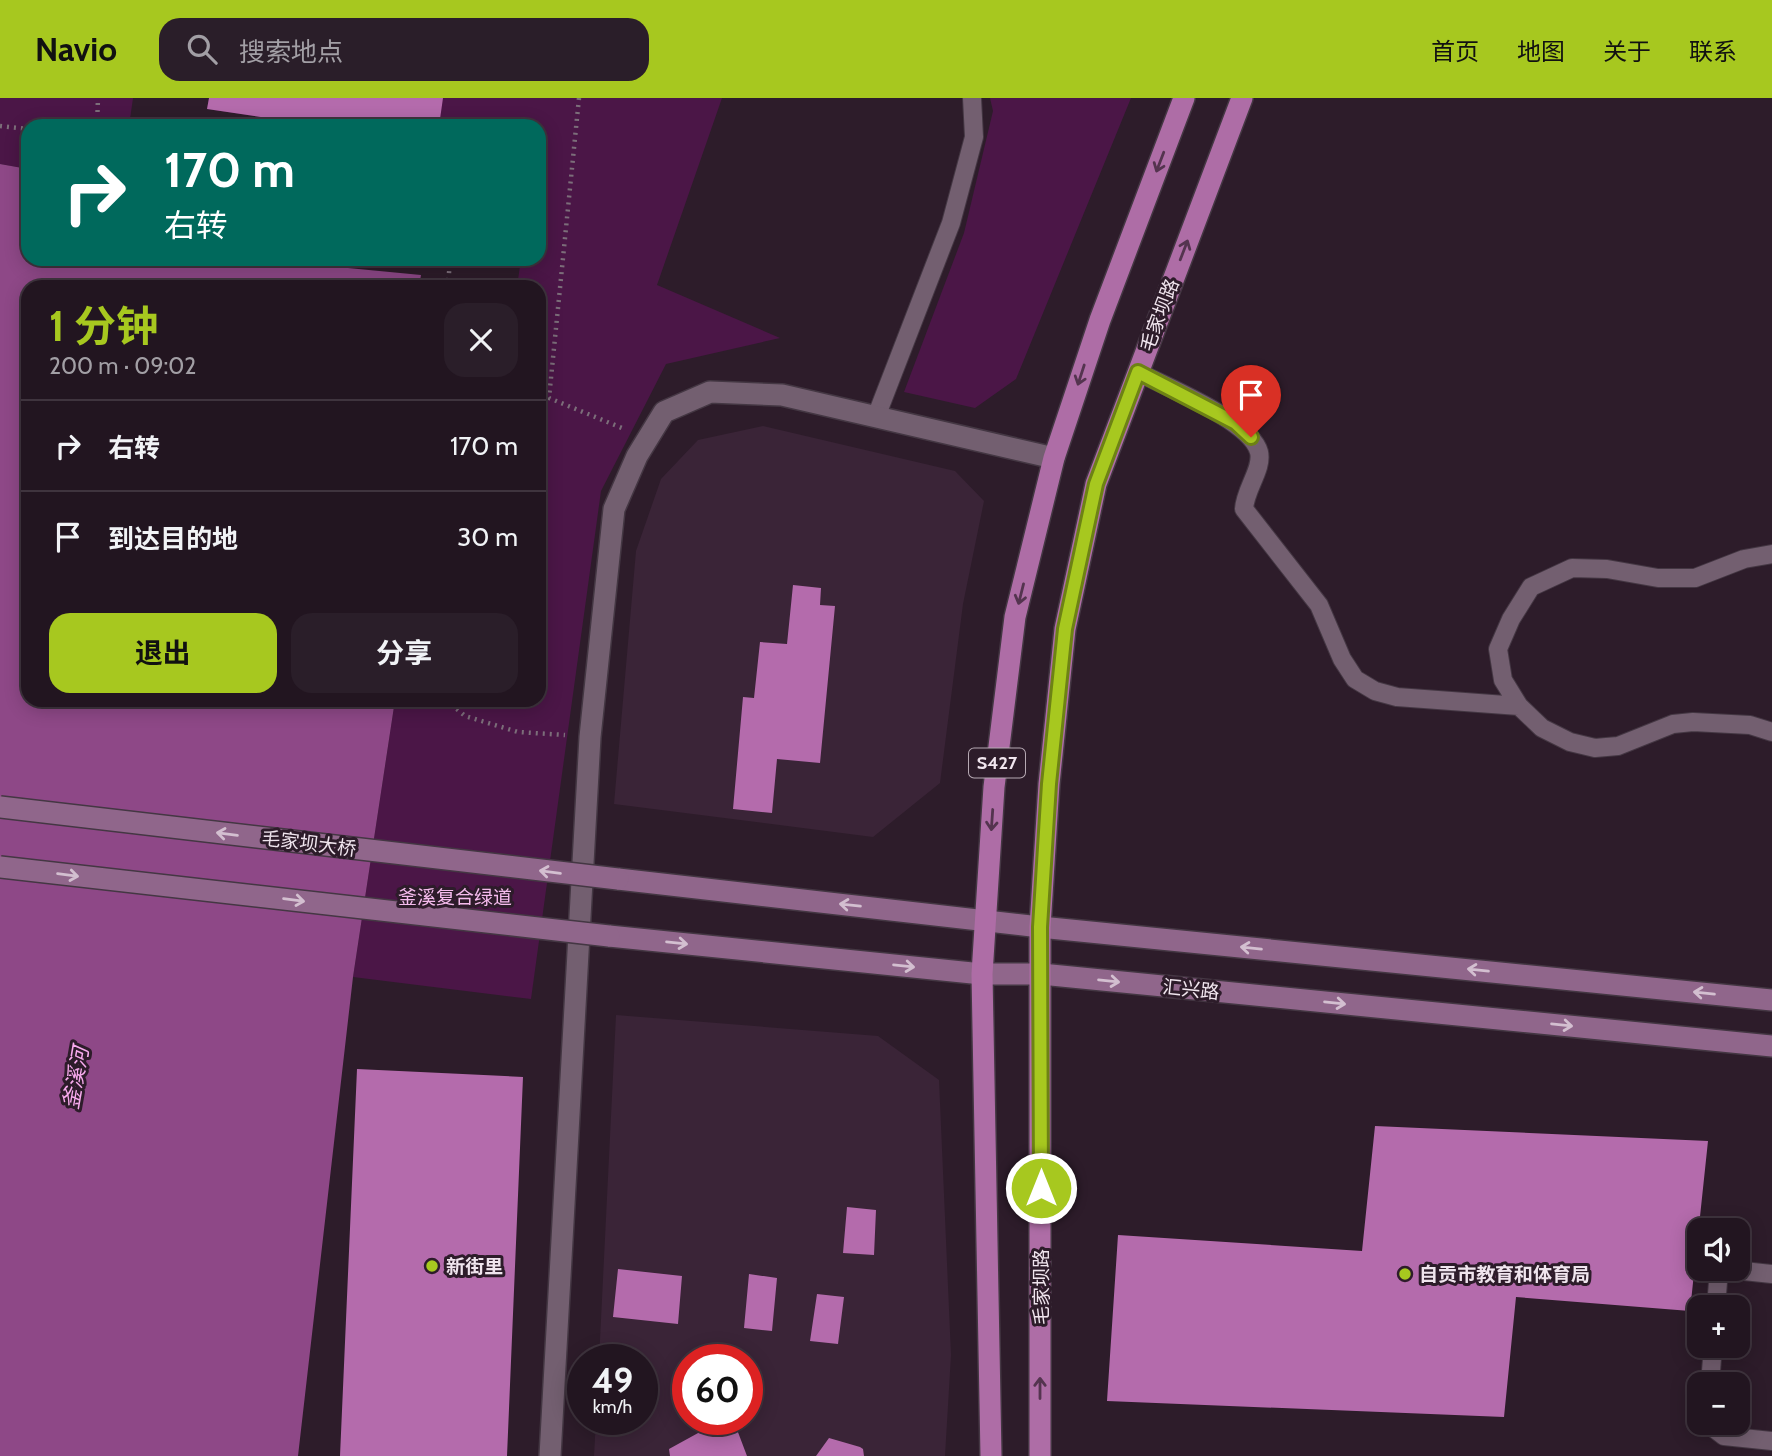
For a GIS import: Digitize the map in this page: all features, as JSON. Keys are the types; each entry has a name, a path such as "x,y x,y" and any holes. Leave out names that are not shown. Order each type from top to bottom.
{"main road":[{"name":"S427","path":"991,1456 982,974 994,787 1015,617 1054,458 1100,320 1184,98"},
{"name":"毛家坝路","path":"1040,1456 1040,927 1049,784 1065,629 1096,484 1242,98"},
{"name":"毛家坝大桥","path":"0,807 985,920"},
{"name":"汇兴路","path":"0,867 609,936 982,974 1041,974 1772,1046"},
{"path":"985,920 1772,1000"}],"street":[{"path":"550,1456 590,737 614,509 637,456 664,412 710,392 782,395 1054,458"}],"lane":[{"path":"876,417 951,223 974,136 972,98"},
{"path":"1138,372 1236,423 1251,437 1259,453 1258,469 1244,496 1244,509 1319,605 1342,659 1355,679 1375,691 1397,697 1519,706"},
{"path":"1772,554 1744,559 1695,578 1658,578 1607,569 1572,568 1531,587 1511,620 1498,649 1503,680 1519,706 1542,729 1570,742 1595,748 1618,746 1673,724 1693,722 1750,725 1772,732"},
{"path":"1750,1272 1772,1274"},
{"path":"1723,1435 1772,1441"}],"path":[{"path":"97,119 98,98"},
{"path":"579,98 549,398 649,438"},
{"path":"0,125 21,128"},
{"path":"454,707 465,716 518,732 590,737"}],"shaded area":[{"path":"763,426 955,471 984,501 963,604 940,783 873,837 614,804 636,551 661,479 698,440"},
{"path":"616,1015 878,1036 939,1080 951,1355 945,1456 594,1456 595,1435 658,1435 658,1344 600,1344"}],"green space":[{"path":"0,98 133,98 130,119 21,119 21,168 0,164"},
{"name":"釜溪复合绿道","path":"209,98 722,98 657,285 780,338 666,364 601,491 531,999 353,977 394,707 546,707 546,280 518,280 520,266 546,266 546,119 274,119 207,109"},
{"path":"990,98 1131,98 1016,379 975,408 904,392 964,233 993,111"}],"water":[{"name":"釜溪河","path":"0,164 21,168 21,266 327,266 421,275 420,280 21,280 21,707 394,707 353,977 298,1456 0,1456"}],"building":[{"path":"209,98 443,98 440,119 273,119 207,109"},
{"path":"793,585 821,588 820,605 835,606 820,763 777,759 772,813 733,809 743,697 754,698 760,642 787,644"},
{"name":"新街里","path":"357,1069 523,1077 507,1456 340,1456"},
{"name":"自贡市教育和体育局","path":"1375,1126 1708,1141 1700,1218 1687,1218 1687,1281 1693,1281 1692,1295 1687,1295 1687,1311 1516,1297 1504,1417 1107,1401 1118,1235 1362,1251"},
{"path":"847,1207 876,1210 874,1255 843,1253"},
{"path":"618,1269 682,1276 678,1324 613,1317"},
{"path":"749,1274 777,1278 772,1331 744,1328"},
{"path":"817,1294 844,1297 838,1344 810,1341"},
{"path":"694,1435 739,1435 747,1456 670,1456 669,1449"},
{"path":"829,1438 860,1447 864,1456 816,1456"}],"place":[{"name":"新街里","path":"432,1266"},
{"name":"自贡市教育和体育局","path":"1405,1274"}],"route":[{"path":"1041,1188 1040,927 1049,784 1065,629 1096,484 1138,372 1236,423 1251,437"}]}
